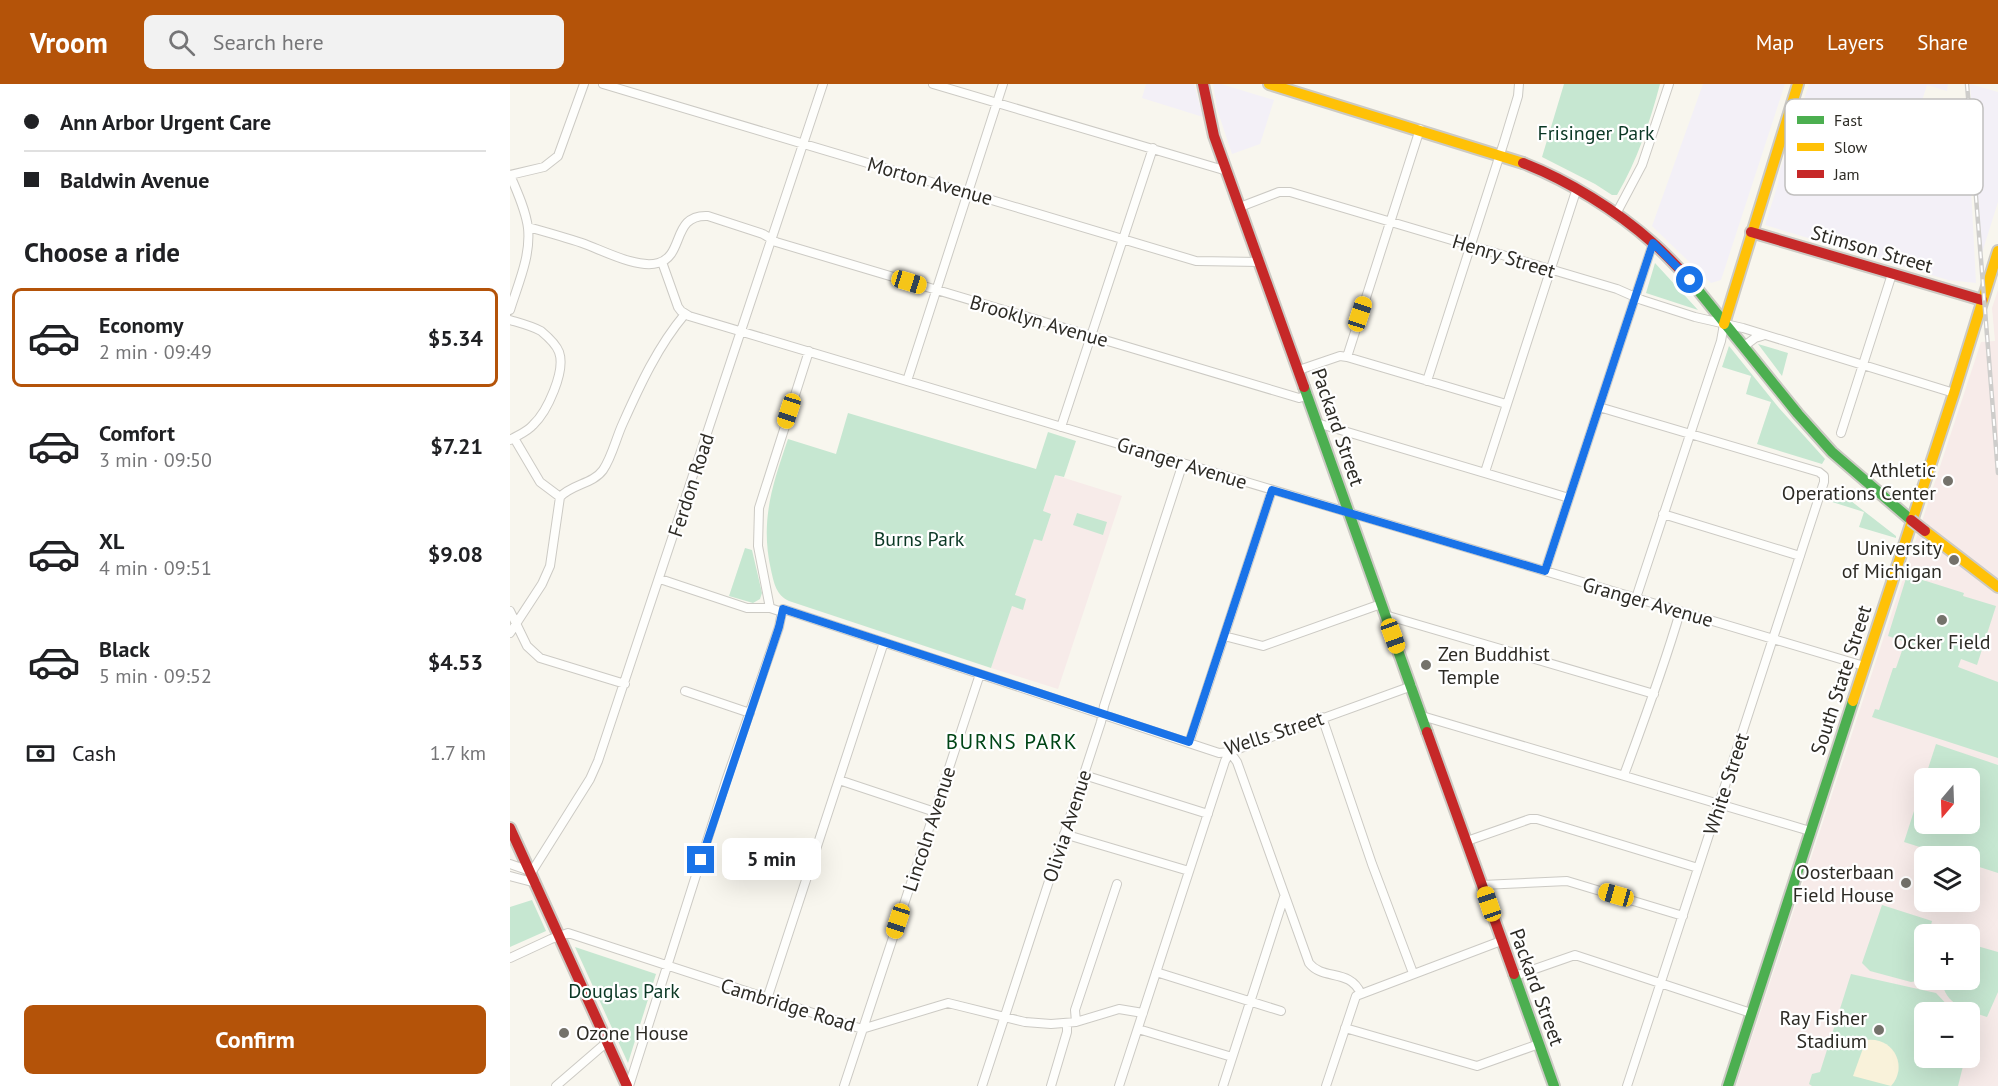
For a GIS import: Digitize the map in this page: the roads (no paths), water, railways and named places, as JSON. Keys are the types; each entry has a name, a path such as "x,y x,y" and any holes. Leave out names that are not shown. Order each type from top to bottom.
{"main road":[{"name":"Packard Street","path":"1203,84 1210,121 1227,171 1554,1086"},
{"path":"1269,84 1500,154 1551,174 1616,214 1653,243 1690,280 1798,414 1832,452 1897,509 1996,586"},
{"path":"1793,99 1798,84"},
{"path":"1724,324 1785,125"},
{"name":"Stimson Street","path":"1751,232 1982,300"},
{"name":"South State Street","path":"1728,1086 1954,393 1998,250"},
{"path":"510,828 628,1086"}],"street":[{"path":"510,310 525,264 528,227 510,175 544,167 558,156 584,84"},
{"name":"Morton Avenue","path":"603,84 1196,261 1260,262"},
{"name":"Ferdon Road","path":"532,876 593,774 660,579 823,84"},
{"path":"933,84 1227,171"},
{"path":"907,381 1003,84"},
{"path":"1427,381 1515,108 1519,84"},
{"path":"1616,214 1642,165 1669,84"},
{"path":"1347,357 1420,129"},
{"path":"1061,426 1152,148"},
{"path":"1485,472 1577,188"},
{"name":"Henry Street","path":"1240,207 1285,191 1617,290 1695,317 1954,393"},
{"name":"Brooklyn Avenue","path":"662,262 673,250 684,224 699,216 708,216 764,234 776,242 936,291 1299,398 1308,395"},
{"path":"510,633 542,585 550,566 560,497 567,490 597,477 604,468 658,351 685,314 678,307 662,262 640,264 580,242 528,227"},
{"path":"1545,571 1653,243"},
{"path":"1840,433 1892,274"},
{"name":"Granger Avenue","path":"685,314 1864,666"},
{"path":"510,320 540,330 558,351 560,363 554,390 544,411 536,423 512,439 534,475 560,497"},
{"path":"1636,598 1721,341 1724,324"},
{"path":"1743,347 1755,338 1767,337"},
{"path":"770,609 758,546 759,508 809,351"},
{"path":"1299,370 1340,356 1347,357 1506,404"},
{"path":"1599,407 1689,434"},
{"path":"1317,423 1569,498"},
{"name":"White Street","path":"1628,1086 1824,482 1824,476 1819,472 1689,434"},
{"name":"Olivia Avenue","path":"982,1086 1183,463"},
{"path":"1189,742 1272,490"},
{"path":"1663,514 1800,556"},
{"name":"Wells Street","path":"660,579 747,608 782,612 783,609 1219,753 1230,752 1412,686"},
{"path":"1224,636 1263,646 1383,610 1654,694"},
{"path":"510,611 527,646 540,658 625,684"},
{"path":"628,1086 782,612"},
{"path":"1624,775 1654,694 1680,612"},
{"path":"767,999 884,642"},
{"name":"Lincoln Avenue","path":"844,1086 980,674"},
{"path":"685,691 750,713"},
{"path":"1422,716 1810,831"},
{"path":"1322,717 1372,864 1413,973"},
{"path":"1119,1086 1230,752"},
{"path":"1230,752 1237,762 1311,967 1350,980 1355,983 1361,994"},
{"path":"1084,775 1208,814"},
{"path":"839,780 935,812"},
{"path":"1467,841 1530,819 1698,868"},
{"path":"1064,834 1189,871"},
{"path":"510,864 532,876"},
{"path":"510,876 532,876"},
{"path":"1482,885 1567,881 1683,916"},
{"path":"1076,1022 1075,1010 1117,884"},
{"path":"1222,1086 1284,897"},
{"name":"Cambridge Road","path":"558,936 568,933 862,1029 948,1003 1035,1023 1076,1022 1119,1009 1143,1013"},
{"path":"510,958 558,936"},
{"path":"1328,1086 1355,999 1361,994 1413,973 1501,941"},
{"path":"1515,976 1575,955 1752,1013"},
{"path":"1156,972 1281,1011"},
{"path":"1051,1086 1067,1032 1067,1023"},
{"path":"1345,1028 1477,1066 1539,1044"},
{"path":"1138,1029 1232,1057"},
{"path":"556,1086 607,1042"}],"railway":[{"path":"1967,84 1968,99"},
{"path":"1976,195 1998,473"}],"place":[{"name":"Athletic Operations Center","path":"1948,481"},
{"name":"University of Michigan","path":"1954,560"},
{"name":"Ocker Field","path":"1942,620"},
{"name":"Zen Buddhist Temple","path":"1426,665"},
{"name":"Oosterbaan Field House","path":"1906,883"},
{"name":"Ray Fisher Stadium","path":"1879,1030"},
{"name":"Ozone House","path":"564,1033"}],"district":[{"name":"BURNS PARK","path":"1012,741"}],"park label":[{"name":"Frisinger Park","path":"1596,133"},
{"name":"Burns Park","path":"919,539"},
{"name":"Douglas Park","path":"624,991"}]}
